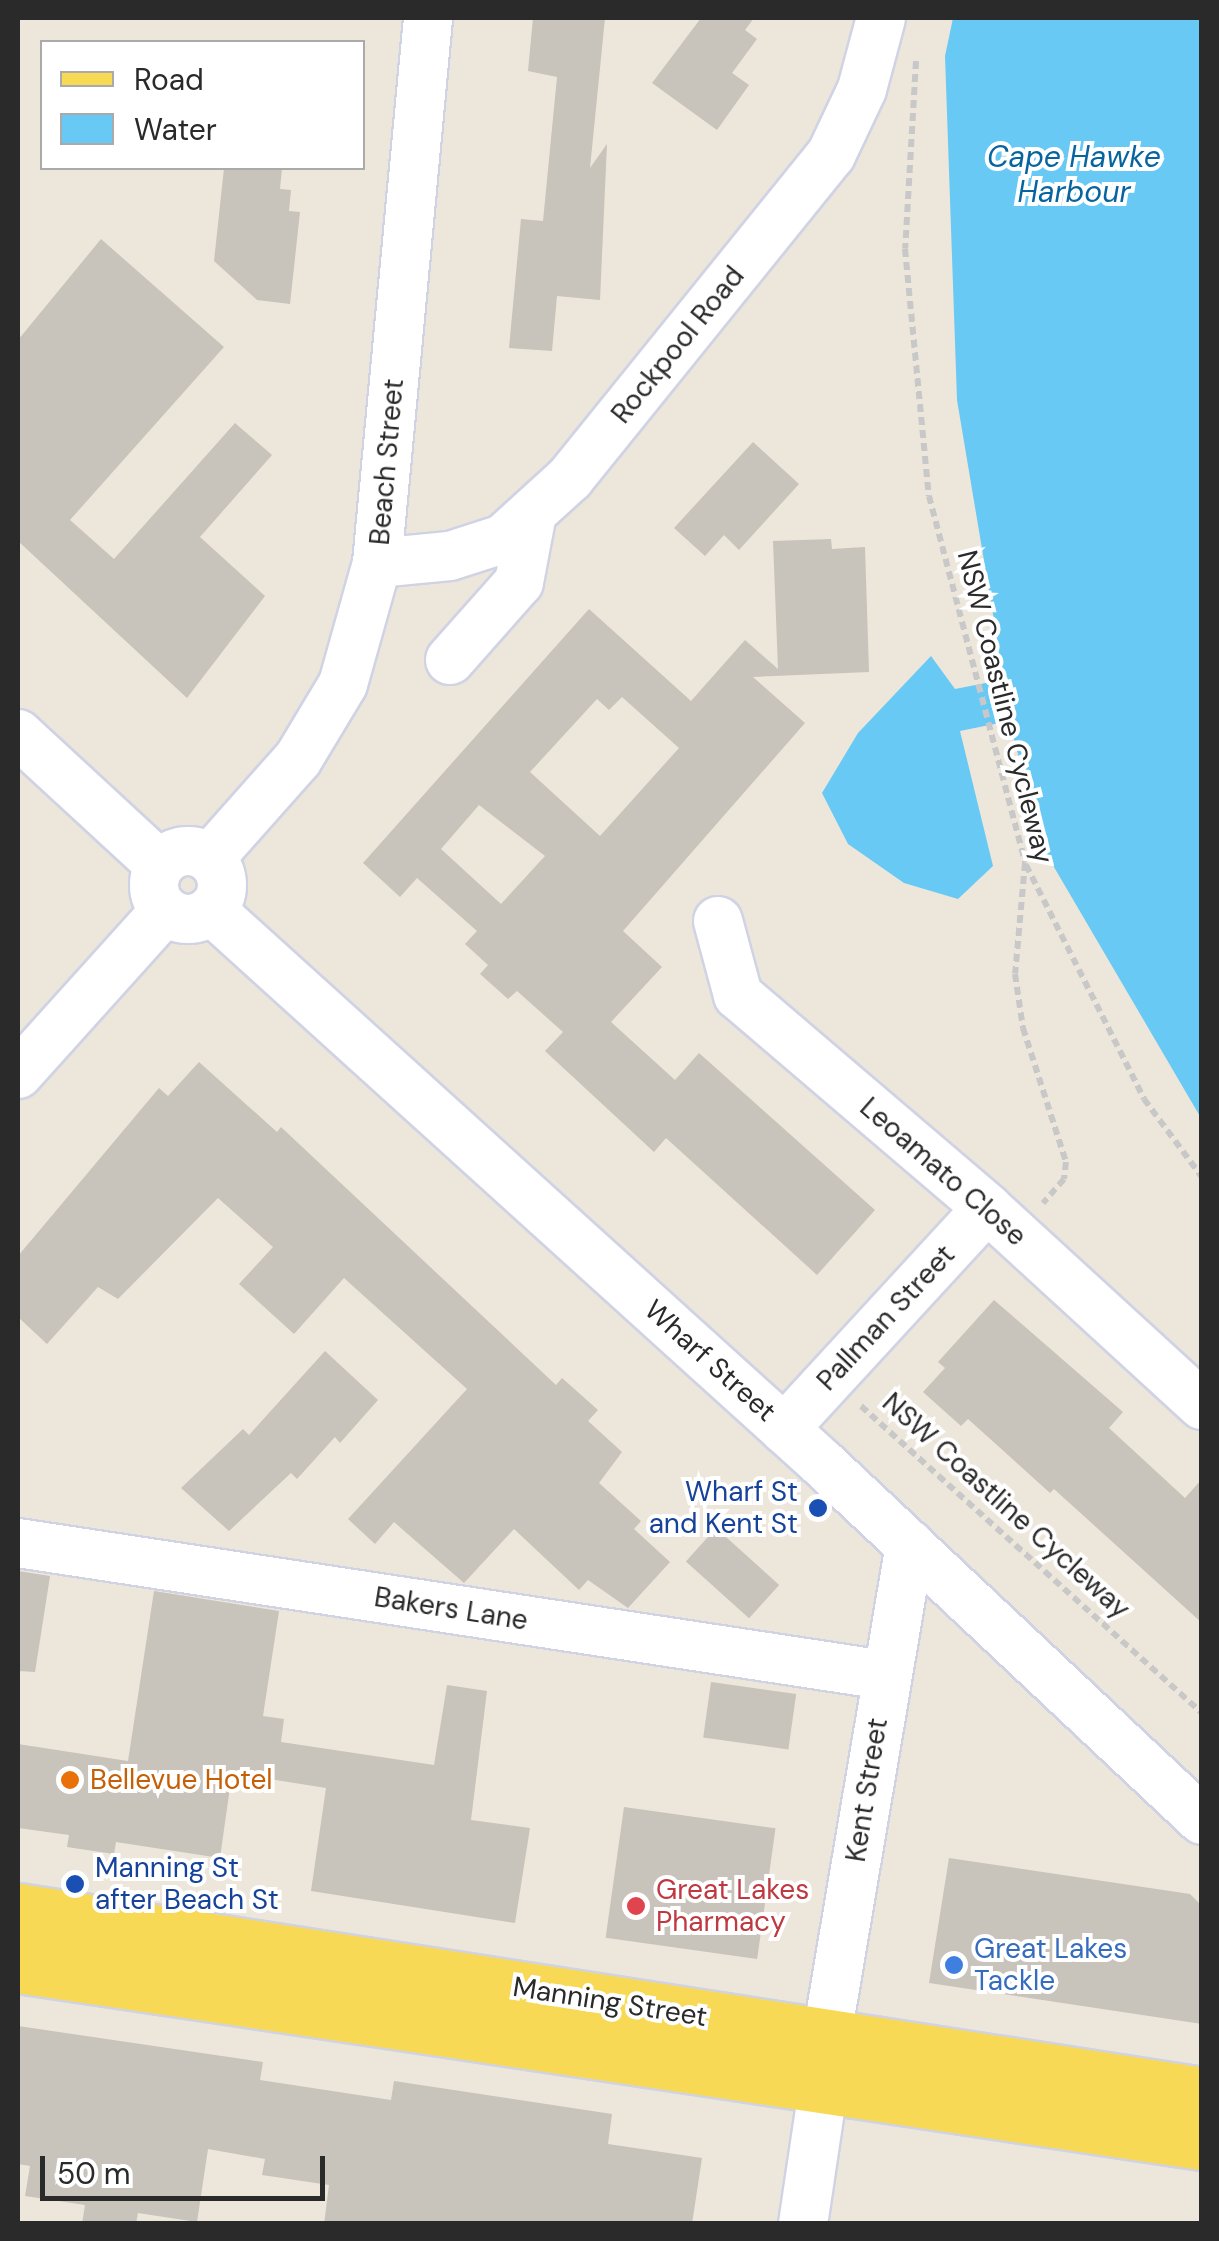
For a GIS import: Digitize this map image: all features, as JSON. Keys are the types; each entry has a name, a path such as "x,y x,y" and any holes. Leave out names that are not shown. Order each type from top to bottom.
{"main road":[{"name":"Manning Street","path":"18,1910 826,2059 1202,2142"},
{"name":"Manning Street","path":"18,1965 826,2059 1202,2095"}],"street":[{"name":"Beach Street","path":"179,895 184,850 210,858 298,760 343,684 378,563 428,18"},
{"name":"Rockpool Road","path":"378,563 450,556 503,540 570,478 831,155 862,89 881,18"},
{"path":"450,660 519,582 532,512"},
{"name":"Wharf Street","path":"18,734 179,895 784,1429 1202,1820"},
{"path":"18,1074 179,895"},
{"name":"Leoamato Close","path":"718,920 738,995 1001,1221 1202,1405"},
{"name":"Pallman Street","path":"784,1429 1001,1221"},
{"name":"Bakers Lane","path":"18,1543 886,1675"},
{"name":"Kent Street","path":"803,2224 886,1675 910,1545"}],"path":[{"name":"NSW Coastline Cycleway","path":"916,56 905,250 930,496 1026,864 1015,974 1023,1028 1066,1162 1064,1179 1001,1221"},
{"path":"1026,864 1144,1099 1202,1176"},
{"name":"NSW Coastline Cycleway","path":"874,1391 861,1405 1202,1713"}],"water":[{"name":"Cape Hawke Harbour","path":"953,18 1201,18 1201,1118 1044,850 1009,721 960,731 993,866 958,899 904,883 848,844 822,793 858,733 931,656 955,689 996,681 999,650 957,400 945,56"}],"building":[{"path":"533,18 605,18 590,168 607,144 600,300 557,296 552,351 509,348 521,219 543,221 557,77 528,71"},
{"path":"701,18 754,18 745,30 757,39 732,73 749,85 717,130 652,83"},
{"path":"224,170 282,170 280,189 291,190 289,211 300,212 290,304 257,300 214,261"},
{"path":"101,239 224,347 70,520 114,559 235,423 272,455 200,537 265,596 187,698 18,541 18,340"},
{"path":"753,442 799,484 739,550 724,535 705,556 674,528"},
{"path":"831,539 832,549 865,547 869,672 753,677 805,723 623,931 662,967 611,1022 675,1080 699,1053 875,1210 817,1275 666,1138 654,1152 545,1051 563,1032 517,991 508,999 480,974 488,965 465,944 477,931 417,878 400,897 363,863 589,609 691,701 745,640 778,669 773,541","holes":["622,697 679,748 600,836 530,772 597,699 609,710","479,805 545,856 501,904 441,849"]},
{"path":"199,1062 277,1132 281,1127 556,1385 562,1378 598,1410 588,1421 622,1452 599,1483 641,1521 634,1529 670,1562 628,1608 588,1580 579,1590 514,1529 464,1583 394,1522 375,1544 348,1519 467,1389 344,1278 294,1334 239,1284 273,1247 218,1198 118,1299 98,1287 47,1344 18,1317 18,1256 159,1088 168,1096"},
{"path":"994,1300 1123,1412 1109,1428 1185,1498 1202,1479 1202,1623 1054,1489 1050,1493 968,1419 961,1426 923,1392 945,1368 938,1362"},
{"path":"325,1351 378,1400 340,1443 335,1437 297,1479 291,1473 229,1531 181,1488 243,1429 249,1435"},
{"path":"716,1528 779,1585 749,1618 686,1561"},
{"path":"18,1571 50,1576 35,1672 18,1671"},
{"path":"154,1591 279,1611 263,1716 284,1719 281,1742 434,1765 447,1685 487,1691 471,1820 530,1828 515,1923 311,1891 326,1788 232,1773 220,1858 116,1842 114,1854 67,1847 69,1835 18,1828 18,1744 128,1761"},
{"path":"711,1682 796,1694 788,1749 703,1737"},
{"path":"624,1807 776,1828 757,1959 606,1938"},
{"path":"949,1858 1190,1894 1202,1906 1202,2024 929,1983"},
{"path":"18,2026 263,2062 260,2080 391,2100 394,2081 612,2114 608,2144 702,2158 692,2224 324,2224 329,2185 262,2175 265,2159 208,2149 197,2222 138,2213 136,2224 82,2224 85,2205 25,2196 30,2166 18,2164"}],"place":[{"name":"Wharf St and Kent St","path":"818,1508"},
{"name":"Bellevue Hotel","path":"70,1780"},
{"name":"Manning St after Beach St","path":"75,1884"},
{"name":"Great Lakes Pharmacy","path":"636,1906"},
{"name":"Great Lakes Tackle","path":"954,1965"}]}
